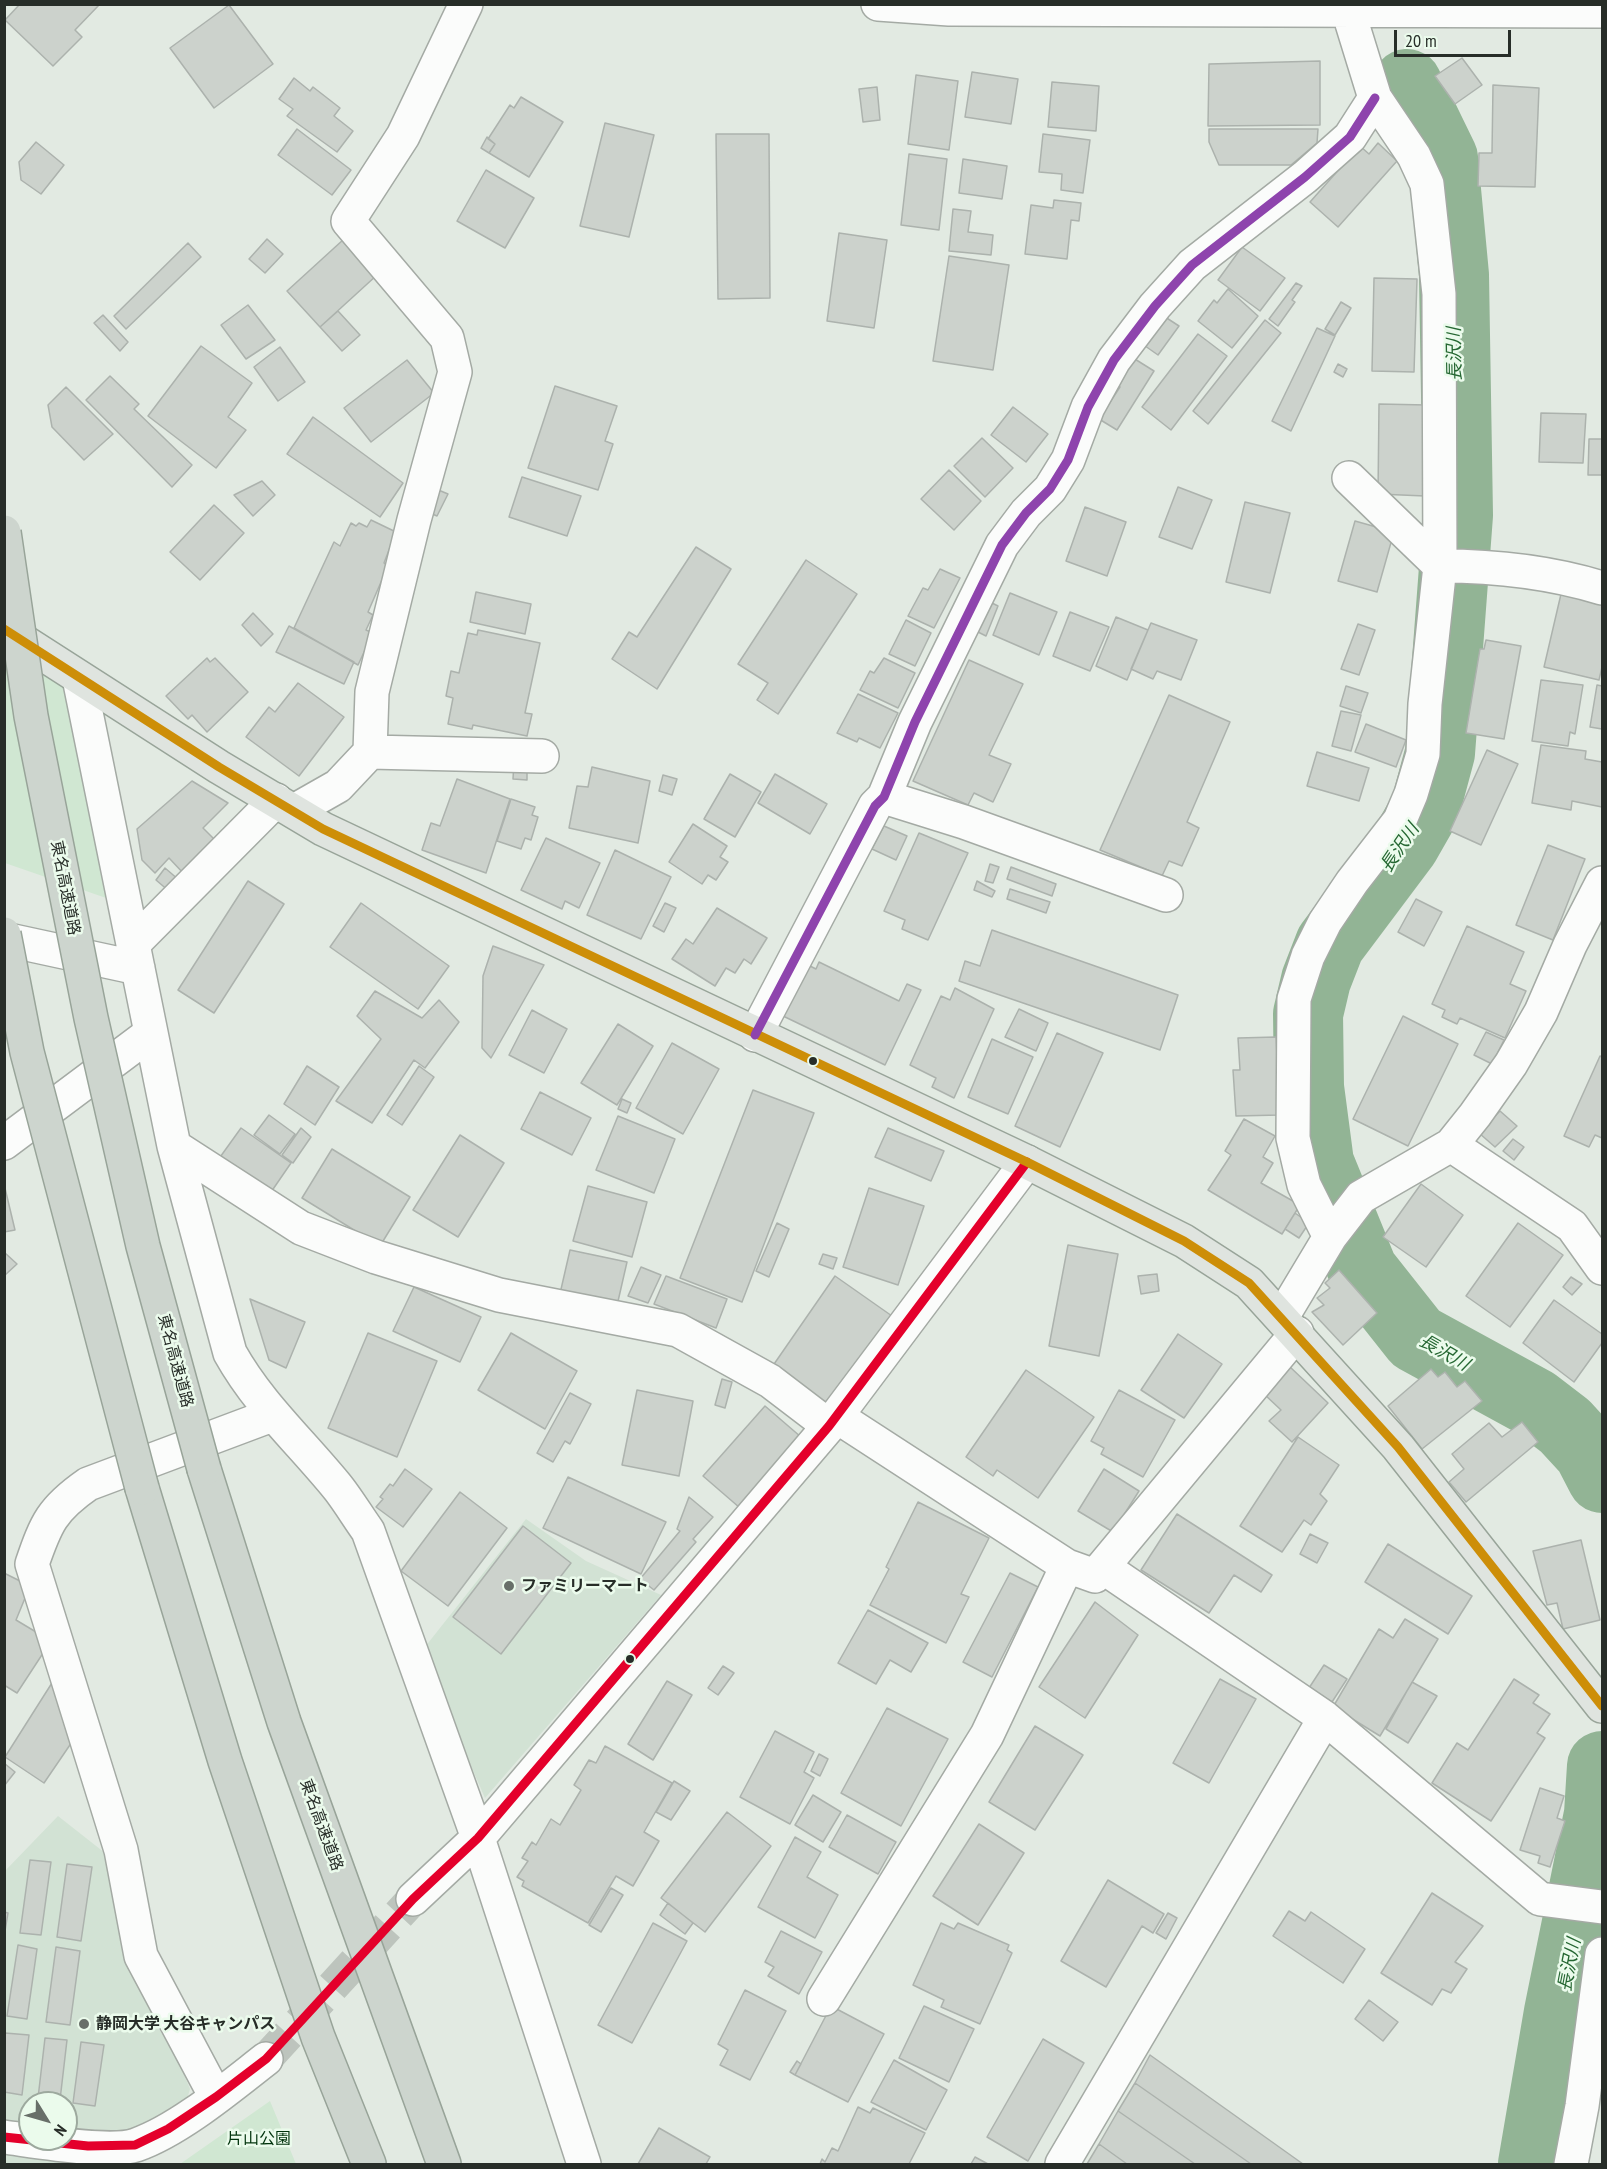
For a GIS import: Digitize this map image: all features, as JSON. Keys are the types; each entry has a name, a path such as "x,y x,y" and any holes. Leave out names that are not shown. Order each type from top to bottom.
{"highway":[{"name":"東名高速道路","path":"4,532 31,716 91,1018 143,1246 204,1469 284,1722 444,2164"},
{"path":"4,934 27,1052 142,1488 225,1761 269,1893 318,2037 369,2164"}],"main road":[{"path":"4,629 323,829 1027,1162 1184,1241 1249,1283 1290,1325 1398,1447 1602,1706"}],"street":[{"path":"135,956 285,806 338,786 370,752 372,692 414,520 454,372 447,338 348,221 403,136 466,4"},
{"path":"878,4 949,9 1348,7 1602,11"},
{"path":"1331,1236 1304,1185 1293,1138 1294,999 1308,956 1325,922 1352,882 1400,820 1411,794 1423,753 1455,566 1439,294 1427,184 1414,156 1375,98 1348,7"},
{"path":"755,1035 843,864 875,806 884,797 915,722 1002,545 1026,513 1050,489 1068,460 1088,407 1114,360 1155,306 1192,266 1305,177 1350,137 1375,98"},
{"path":"1349,478 1455,566 1588,583"},
{"path":"79,678 174,1146 230,1353 242,1376 272,1415 339,1489 368,1531 478,1838 584,2164"},
{"path":"370,752 542,756"},
{"path":"884,797 964,822 1166,895"},
{"path":"174,1146 301,1228 376,1257 499,1295 678,1330 770,1381 1067,1566 1095,1576 1290,1325 1331,1236 1361,1197 1451,1145 1511,1064 1536,1021 1570,945 1602,883"},
{"path":"4,939 135,956"},
{"path":"4,1143 151,1032"},
{"path":"1451,1145 1572,1226 1602,1268"},
{"path":"412,1899 478,1838 832,1421 1027,1162"},
{"path":"216,2097 141,1956 121,1850 32,1564 44,1528 63,1502 88,1484 272,1415"},
{"path":"824,1999 987,1735 1067,1566"},
{"path":"1103,1567 1325,1718 1540,1899 1602,1907"},
{"path":"1062,2164 1325,1718"},
{"path":"1571,2164 1582,2106 1602,1954"},
{"path":"4,2137 88,2146 135,2145 168,2128 216,2097 266,2059"},
{"path":"143,2164 168,2128"}],"shaded area":[{"path":"526,1519 586,1561 661,1595 485,1798 421,1652"},
{"name":"静岡大学 大谷キャンパス","path":"58,1816 119,1864 137,1959 190,2089 185,2106 130,2164 5,2164 4,1872"}],"green space":[{"path":"4,648 101,708 135,908 5,863"},
{"name":"片山公園","path":"270,2101 296,2164 180,2164"}],"building":[{"path":"20,4 100,4 75,30 82,37 53,66 5,20"},
{"path":"229,5 273,64 214,108 170,48"},
{"path":"1462,58 1482,85 1455,104 1435,76"},
{"path":"1320,61 1320,125 1208,126 1209,64"},
{"path":"972,72 1018,79 1011,124 965,117"},
{"path":"916,75 958,81 949,150 908,144"},
{"path":"294,78 310,91 313,87 340,108 334,116 353,131 337,152 287,116 293,109 279,99"},
{"path":"1052,82 1099,86 1096,131 1048,127"},
{"path":"1493,85 1539,88 1535,187 1478,186 1479,153 1492,153"},
{"path":"877,87 880,120 863,122 859,89"},
{"path":"521,97 563,122 529,177 489,153 495,144 488,139 510,105 514,108"},
{"path":"605,123 654,135 629,237 580,226"},
{"path":"297,129 351,170 332,195 278,155"},
{"path":"1209,129 1318,129 1317,143 1291,165 1219,165 1209,142"},
{"path":"716,134 769,134 770,298 718,299"},
{"path":"1043,134 1090,140 1083,193 1061,190 1062,174 1039,172"},
{"path":"487,137 495,144 489,153 481,148"},
{"path":"36,142 64,165 41,194 21,180 19,162"},
{"path":"1378,143 1397,161 1338,227 1310,202 1360,146 1369,154"},
{"path":"909,154 947,159 939,230 901,225"},
{"path":"963,159 1007,166 1002,199 959,193"},
{"path":"486,170 534,198 505,248 457,221"},
{"path":"1054,200 1081,203 1079,221 1071,220 1067,259 1025,254 1031,205 1053,208"},
{"path":"953,209 971,211 968,232 993,235 991,255 949,251"},
{"path":"839,233 887,240 874,328 827,321"},
{"path":"267,239 283,254 265,273 249,259"},
{"path":"344,239 377,275 320,327 287,291"},
{"path":"188,243 201,257 126,329 114,316"},
{"path":"1242,247 1285,278 1260,311 1218,280"},
{"path":"949,256 1009,265 993,370 933,361"},
{"path":"1374,278 1417,279 1414,372 1372,371"},
{"path":"1296,283 1302,286 1292,300 1295,302 1278,326 1269,319"},
{"path":"1228,289 1258,316 1232,348 1198,321 1214,300 1217,303"},
{"path":"1341,302 1351,308 1335,335 1325,329"},
{"path":"248,305 275,340 246,359 221,325"},
{"path":"338,311 360,335 342,351 320,327"},
{"path":"1159,313 1179,326 1158,355 1138,341"},
{"path":"103,315 128,342 120,351 94,323"},
{"path":"1265,320 1281,333 1208,424 1193,411"},
{"path":"1317,328 1335,336 1291,431 1272,421"},
{"path":"1198,334 1227,356 1171,430 1142,407"},
{"path":"201,346 252,383 228,417 246,430 216,468 148,416"},
{"path":"280,347 305,382 278,401 254,367"},
{"path":"1130,356 1154,371 1117,430 1099,419 1120,387 1112,382"},
{"path":"407,360 434,393 371,442 344,408"},
{"path":"1338,364 1347,369 1343,377 1334,372"},
{"path":"110,376 139,404 134,409 192,465 172,487 86,400"},
{"path":"555,386 617,406 605,441 613,444 598,490 528,468"},
{"path":"66,387 113,434 84,460 52,427 48,405"},
{"path":"1379,404 1427,405 1425,496 1378,494"},
{"path":"1013,407 1048,434 1026,462 991,435"},
{"path":"1541,413 1586,414 1583,463 1539,462"},
{"path":"313,417 403,483 380,517 287,454"},
{"path":"982,438 1013,468 985,497 954,466"},
{"path":"1589,439 1602,439 1602,475 1588,475"},
{"path":"949,470 981,501 954,530 921,499"},
{"path":"522,477 581,496 567,536 509,517"},
{"path":"262,481 275,495 253,516 234,495"},
{"path":"1178,487 1212,500 1192,549 1159,537"},
{"path":"436,489 448,494 437,516 425,511"},
{"path":"1245,502 1290,513 1270,593 1226,582"},
{"path":"214,505 244,533 200,580 170,552"},
{"path":"1085,507 1126,522 1107,576 1066,561"},
{"path":"371,520 396,532 384,563 388,566 368,612 373,615 366,630 373,633 358,665 294,628 334,542 340,546 351,523 356,526 359,523 367,527"},
{"path":"1355,521 1394,532 1377,592 1338,581"},
{"path":"696,547 731,569 657,689 612,659 629,632 637,637"},
{"path":"806,560 857,594 778,714 757,700 768,683 738,664"},
{"path":"940,569 960,578 934,628 908,616 923,588 928,590"},
{"path":"476,592 531,604 525,634 470,622"},
{"path":"1010,593 1057,612 1039,655 993,635"},
{"path":"1561,594 1602,604 1602,667 1599,680 1544,667"},
{"path":"988,601 998,606 986,636 976,631"},
{"path":"1070,612 1109,627 1090,671 1053,656"},
{"path":"253,613 273,634 261,646 242,625"},
{"path":"1116,617 1148,630 1127,680 1096,666"},
{"path":"906,620 931,633 915,666 889,654"},
{"path":"1151,623 1197,640 1181,680 1157,671 1153,679 1131,669"},
{"path":"1358,624 1375,630 1359,675 1341,669"},
{"path":"289,626 354,662 344,684 276,652"},
{"path":"478,630 540,643 525,713 532,714 527,736 473,725 472,729 448,724 453,698 446,696 451,671 459,673 468,633 477,635"},
{"path":"1486,640 1521,646 1504,739 1466,733 1480,649 1484,649"},
{"path":"207,658 210,662 215,658 248,692 207,732 192,715 188,719 166,696"},
{"path":"884,658 915,673 898,708 860,690 870,671 874,673"},
{"path":"969,660 1023,684 989,755 1011,764 993,802 974,793 968,805 913,781"},
{"path":"1541,680 1583,685 1575,734 1570,732 1568,746 1532,741"},
{"path":"298,683 344,717 299,776 246,737 269,707 275,712"},
{"path":"1597,685 1602,686 1602,729 1590,727"},
{"path":"1346,686 1368,693 1361,713 1340,706"},
{"path":"858,694 898,713 880,748 859,738 857,742 837,733"},
{"path":"1169,695 1230,722 1187,822 1199,828 1182,866 1169,861 1162,876 1100,850"},
{"path":"1341,711 1361,715 1351,751 1332,746"},
{"path":"1366,724 1406,740 1396,767 1355,752"},
{"path":"1541,745 1586,751 1585,759 1602,762 1602,807 1572,801 1571,810 1532,803"},
{"path":"1487,750 1518,764 1481,845 1450,831"},
{"path":"1317,752 1369,768 1359,801 1307,786"},
{"path":"514,761 527,761 527,780 513,779"},
{"path":"592,767 650,781 638,843 569,828 577,786 588,787"},
{"path":"730,774 761,792 735,837 704,819"},
{"path":"775,774 827,804 810,834 758,803"},
{"path":"663,775 677,779 672,795 659,791"},
{"path":"457,779 510,799 486,873 422,850 431,823 440,826"},
{"path":"192,781 228,803 203,828 218,843 185,875 169,858 155,873 142,860 137,829"},
{"path":"511,799 535,807 532,815 538,817 531,840 525,838 521,849 497,841"},
{"path":"693,824 727,846 720,857 728,862 716,880 708,875 702,884 669,862"},
{"path":"884,826 907,836 896,860 872,849"},
{"path":"919,833 968,853 928,940 902,929 905,920 884,911"},
{"path":"546,838 600,863 579,908 565,901 562,909 521,890"},
{"path":"1548,845 1585,859 1553,940 1516,925"},
{"path":"615,850 671,877 641,939 587,915"},
{"path":"990,864 999,867 993,883 985,881"},
{"path":"1011,867 1056,884 1052,896 1007,879"},
{"path":"165,868 179,880 170,892 156,880"},
{"path":"248,881 284,904 214,1013 178,990"},
{"path":"977,881 995,891 992,897 974,890"},
{"path":"1010,889 1050,902 1046,913 1007,899"},
{"path":"1416,899 1442,912 1424,946 1398,932"},
{"path":"361,903 449,966 418,1009 330,947"},
{"path":"665,903 676,908 664,932 653,926"},
{"path":"717,908 767,938 751,964 744,959 735,973 726,968 715,986 672,959 686,939 693,944"},
{"path":"1467,926 1524,952 1510,984 1526,991 1505,1038 1460,1018 1457,1024 1442,1017 1445,1010 1432,1004"},
{"path":"992,930 1178,995 1160,1050 959,981 965,961 980,966"},
{"path":"493,946 544,965 491,1058 482,1048 483,976"},
{"path":"819,962 899,1001 907,984 921,990 885,1065 783,1016 808,965 816,969"},
{"path":"955,988 994,1009 954,1098 932,1087 936,1078 910,1065 941,996 950,1000"},
{"path":"375,991 422,1018 439,1000 459,1022 425,1068 414,1060 372,1123 336,1101 381,1039 357,1016"},
{"path":"1019,1009 1048,1023 1036,1051 1005,1037"},
{"path":"532,1010 567,1029 544,1073 509,1055"},
{"path":"1403,1016 1458,1044 1408,1146 1353,1119"},
{"path":"618,1024 653,1046 617,1105 581,1083"},
{"path":"1486,1032 1504,1040 1492,1064 1474,1055"},
{"path":"1057,1033 1103,1053 1060,1147 1015,1126"},
{"path":"1276,1037 1280,1115 1236,1116 1233,1070 1240,1070 1238,1038"},
{"path":"992,1039 1033,1057 1008,1114 968,1097"},
{"path":"672,1043 719,1069 683,1134 636,1108"},
{"path":"1600,1056 1602,1057 1602,1138 1595,1135 1589,1147 1564,1136"},
{"path":"307,1066 339,1087 315,1125 284,1104"},
{"path":"419,1066 434,1077 402,1125 387,1115"},
{"path":"753,1090 814,1113 742,1302 680,1278"},
{"path":"540,1092 591,1118 572,1155 521,1129"},
{"path":"622,1099 631,1103 627,1113 618,1109"},
{"path":"1500,1111 1517,1126 1495,1147 1479,1133"},
{"path":"269,1115 295,1134 280,1154 254,1135"},
{"path":"618,1116 675,1139 654,1193 596,1170"},
{"path":"1244,1119 1275,1136 1263,1157 1273,1163 1261,1183 1300,1205 1282,1234 1208,1190 1231,1155 1225,1151"},
{"path":"241,1128 291,1163 269,1195 218,1160"},
{"path":"301,1128 311,1137 293,1163 282,1155"},
{"path":"888,1128 944,1151 931,1181 875,1157"},
{"path":"460,1135 504,1163 458,1237 413,1210"},
{"path":"1513,1139 1524,1147 1514,1160 1503,1151"},
{"path":"332,1149 410,1197 380,1246 302,1198"},
{"path":"4,1184 15,1230 4,1232"},
{"path":"1421,1184 1463,1215 1426,1267 1383,1237"},
{"path":"588,1186 647,1202 632,1257 573,1241"},
{"path":"869,1188 924,1206 898,1285 843,1267"},
{"path":"1295,1213 1309,1223 1299,1238 1285,1229"},
{"path":"777,1223 789,1229 769,1277 756,1271"},
{"path":"1518,1223 1563,1255 1510,1327 1466,1296"},
{"path":"1068,1245 1118,1254 1099,1356 1049,1346"},
{"path":"570,1250 627,1262 616,1310 559,1298"},
{"path":"4,1252 17,1264 4,1276"},
{"path":"823,1254 837,1258 833,1269 819,1264"},
{"path":"641,1267 661,1275 648,1303 628,1296"},
{"path":"1339,1270 1377,1313 1343,1345 1312,1312 1324,1305 1317,1298 1330,1288 1325,1283"},
{"path":"1157,1274 1159,1291 1141,1294 1138,1276"},
{"path":"666,1276 727,1299 716,1328 654,1304"},
{"path":"835,1276 892,1316 829,1406 772,1367"},
{"path":"1571,1277 1582,1284 1572,1295 1563,1287"},
{"path":"414,1287 481,1317 460,1362 393,1331"},
{"path":"250,1299 305,1322 286,1368 269,1360"},
{"path":"1554,1300 1602,1334 1602,1343 1574,1382 1523,1343"},
{"path":"368,1333 437,1361 397,1457 328,1428"},
{"path":"511,1333 577,1371 545,1429 478,1390"},
{"path":"1178,1334 1222,1364 1184,1418 1141,1390"},
{"path":"1289,1366 1328,1403 1292,1442 1269,1421 1281,1410 1264,1394"},
{"path":"1431,1369 1438,1377 1445,1372 1457,1387 1465,1381 1482,1401 1422,1449 1388,1406"},
{"path":"1026,1370 1094,1417 1038,1498 997,1470 993,1476 966,1457"},
{"path":"722,1379 732,1382 725,1408 715,1405"},
{"path":"637,1390 693,1401 679,1476 622,1465"},
{"path":"1119,1390 1175,1420 1143,1477 1101,1454 1104,1448 1091,1441"},
{"path":"570,1393 591,1404 570,1444 565,1441 553,1462 537,1453"},
{"path":"765,1406 801,1437 740,1508 703,1476"},
{"path":"1522,1422 1538,1442 1466,1502 1449,1482 1464,1469 1452,1454 1489,1423 1502,1437"},
{"path":"1298,1437 1339,1465 1320,1494 1327,1501 1311,1525 1304,1520 1282,1552 1240,1526"},
{"path":"405,1469 432,1489 403,1527 376,1507 383,1499 380,1497 390,1484 393,1486"},
{"path":"1104,1469 1139,1491 1113,1532 1078,1511"},
{"path":"568,1477 666,1522 641,1574 543,1528"},
{"path":"460,1492 507,1528 448,1606 401,1571"},
{"path":"689,1497 713,1517 693,1539 696,1542 654,1590 640,1579 680,1531 677,1529"},
{"path":"918,1502 989,1538 961,1594 969,1597 946,1643 870,1605 889,1569 886,1567"},
{"path":"1177,1514 1272,1575 1261,1592 1234,1575 1209,1613 1141,1570"},
{"path":"523,1526 571,1563 501,1654 453,1617"},
{"path":"1310,1534 1328,1543 1317,1563 1300,1554"},
{"path":"1581,1540 1600,1620 1563,1629 1557,1603 1547,1605 1533,1551"},
{"path":"1388,1544 1472,1596 1448,1634 1365,1582"},
{"path":"4,1573 30,1586 16,1620 51,1641 17,1693 4,1685"},
{"path":"1010,1573 1038,1587 992,1677 963,1662"},
{"path":"1095,1602 1138,1635 1085,1718 1039,1687"},
{"path":"868,1610 928,1643 911,1672 890,1660 876,1684 838,1663"},
{"path":"1405,1619 1438,1639 1380,1736 1333,1707 1379,1629 1393,1638"},
{"path":"1324,1665 1347,1679 1332,1702 1309,1688"},
{"path":"723,1666 734,1673 718,1695 708,1688"},
{"path":"57,1675 74,1739 44,1783 5,1757"},
{"path":"1220,1679 1256,1699 1209,1783 1173,1763"},
{"path":"1514,1679 1539,1695 1533,1703 1550,1714 1537,1733 1545,1738 1491,1821 1432,1783 1457,1743 1468,1750"},
{"path":"667,1681 692,1695 653,1760 628,1744"},
{"path":"1412,1682 1437,1696 1408,1743 1386,1729"},
{"path":"887,1708 948,1739 901,1826 841,1793"},
{"path":"1035,1726 1083,1755 1035,1830 989,1802"},
{"path":"775,1731 814,1752 804,1772 814,1778 790,1824 740,1797"},
{"path":"605,1746 672,1783 644,1832 659,1841 633,1886 616,1876 588,1923 522,1886 524,1881 517,1877 528,1861 522,1858 532,1842 536,1845 551,1819 560,1825 581,1790 574,1785 589,1760 596,1763"},
{"path":"819,1754 828,1759 820,1776 811,1771"},
{"path":"4,1763 15,1772 4,1786"},
{"path":"674,1781 690,1791 671,1820 656,1812"},
{"path":"1540,1788 1564,1796 1557,1818 1565,1821 1550,1867 1538,1863 1540,1856 1520,1850"},
{"path":"813,1795 841,1812 823,1842 795,1825"},
{"path":"727,1812 771,1846 705,1932 661,1898"},
{"path":"847,1815 896,1842 878,1874 829,1847"},
{"path":"979,1824 1024,1853 978,1925 933,1896"},
{"path":"795,1837 821,1852 807,1877 838,1895 815,1938 758,1907"},
{"path":"30,1860 51,1862 41,1935 20,1933"},
{"path":"67,1864 92,1867 81,1941 57,1937"},
{"path":"1108,1880 1164,1914 1153,1933 1142,1926 1106,1987 1061,1961"},
{"path":"611,1888 623,1895 601,1932 589,1925"},
{"path":"1432,1893 1483,1926 1455,1962 1467,1969 1451,1993 1442,1989 1432,2005 1381,1973"},
{"path":"668,1903 693,1923 685,1934 660,1915"},
{"path":"1289,1911 1305,1921 1311,1912 1365,1949 1343,1983 1273,1936"},
{"path":"4,1912 8,1913 4,1937"},
{"path":"1168,1913 1177,1918 1166,1939 1156,1933"},
{"path":"653,1923 687,1941 632,2043 598,2025"},
{"path":"941,1923 954,1929 958,1923 1009,1945 1007,1950 1012,1953 980,2024 941,2007 944,2000 913,1985"},
{"path":"781,1931 822,1952 799,1994 768,1976 774,1967 765,1962"},
{"path":"18,1945 37,1949 27,2019 7,2016"},
{"path":"56,1947 80,1951 70,2025 46,2022"},
{"path":"745,1990 786,2011 750,2080 720,2065 728,2050 718,2044"},
{"path":"1369,2000 1398,2022 1383,2041 1355,2019"},
{"path":"831,2006 884,2034 848,2102 795,2075"},
{"path":"924,2006 974,2029 949,2082 899,2058"},
{"path":"5,2033 29,2035 22,2091 18,2091 18,2094 4,2092"},
{"path":"45,2038 67,2040 61,2091 39,2091"},
{"path":"1043,2039 1084,2063 1028,2161 987,2137"},
{"path":"81,2042 104,2045 95,2106 78,2104 78,2091 75,2091"},
{"path":"1150,2055 1303,2164 1251,2164 1135,2083"},
{"path":"894,2060 947,2090 926,2130 871,2102"},
{"path":"797,2061 801,2064 795,2075 790,2072"},
{"path":"1135,2083 1251,2164 1195,2164 1118,2111"},
{"path":"858,2107 870,2113 873,2108 925,2133 909,2164 820,2164 822,2159 825,2162 832,2148 838,2151"},
{"path":"1118,2111 1195,2164 1127,2164 1099,2144"},
{"path":"659,2128 710,2157 706,2164 638,2164"},
{"path":"1099,2144 1127,2164 1087,2164"},
{"path":"975,2157 988,2164 971,2164"}],"waterway":[{"name":"長沢川","path":"1407,84 1443,158 1454,275 1458,515 1440,753 1425,809 1405,844 1330,944 1316,980 1308,1014 1309,1087 1319,1163 1363,1271 1416,1338 1535,1403 1565,1426 1588,1451 1602,1478"},
{"name":"長沢川","path":"1533,2164 1559,2012 1599,1814 1602,1766"}],"tunnel":[{"path":"266,2059 413,1899"}],"transit line":[{"path":"755,1035 875,806 884,797 915,722 1002,545 1026,513 1050,489 1068,460 1088,407 1114,360 1155,306 1192,265 1305,177 1350,137 1375,98"},
{"path":"4,629 219,767 323,829 1027,1162 1184,1241 1249,1283 1398,1447 1602,1706"},
{"path":"4,2137 88,2146 135,2145 168,2129 216,2097 266,2059 413,1899 478,1838 829,1426 1027,1162"}],"place":[{"name":"ファミリーマート","path":"509,1586"},
{"name":"静岡大学 大谷キャンパス","path":"84,2024"}]}
